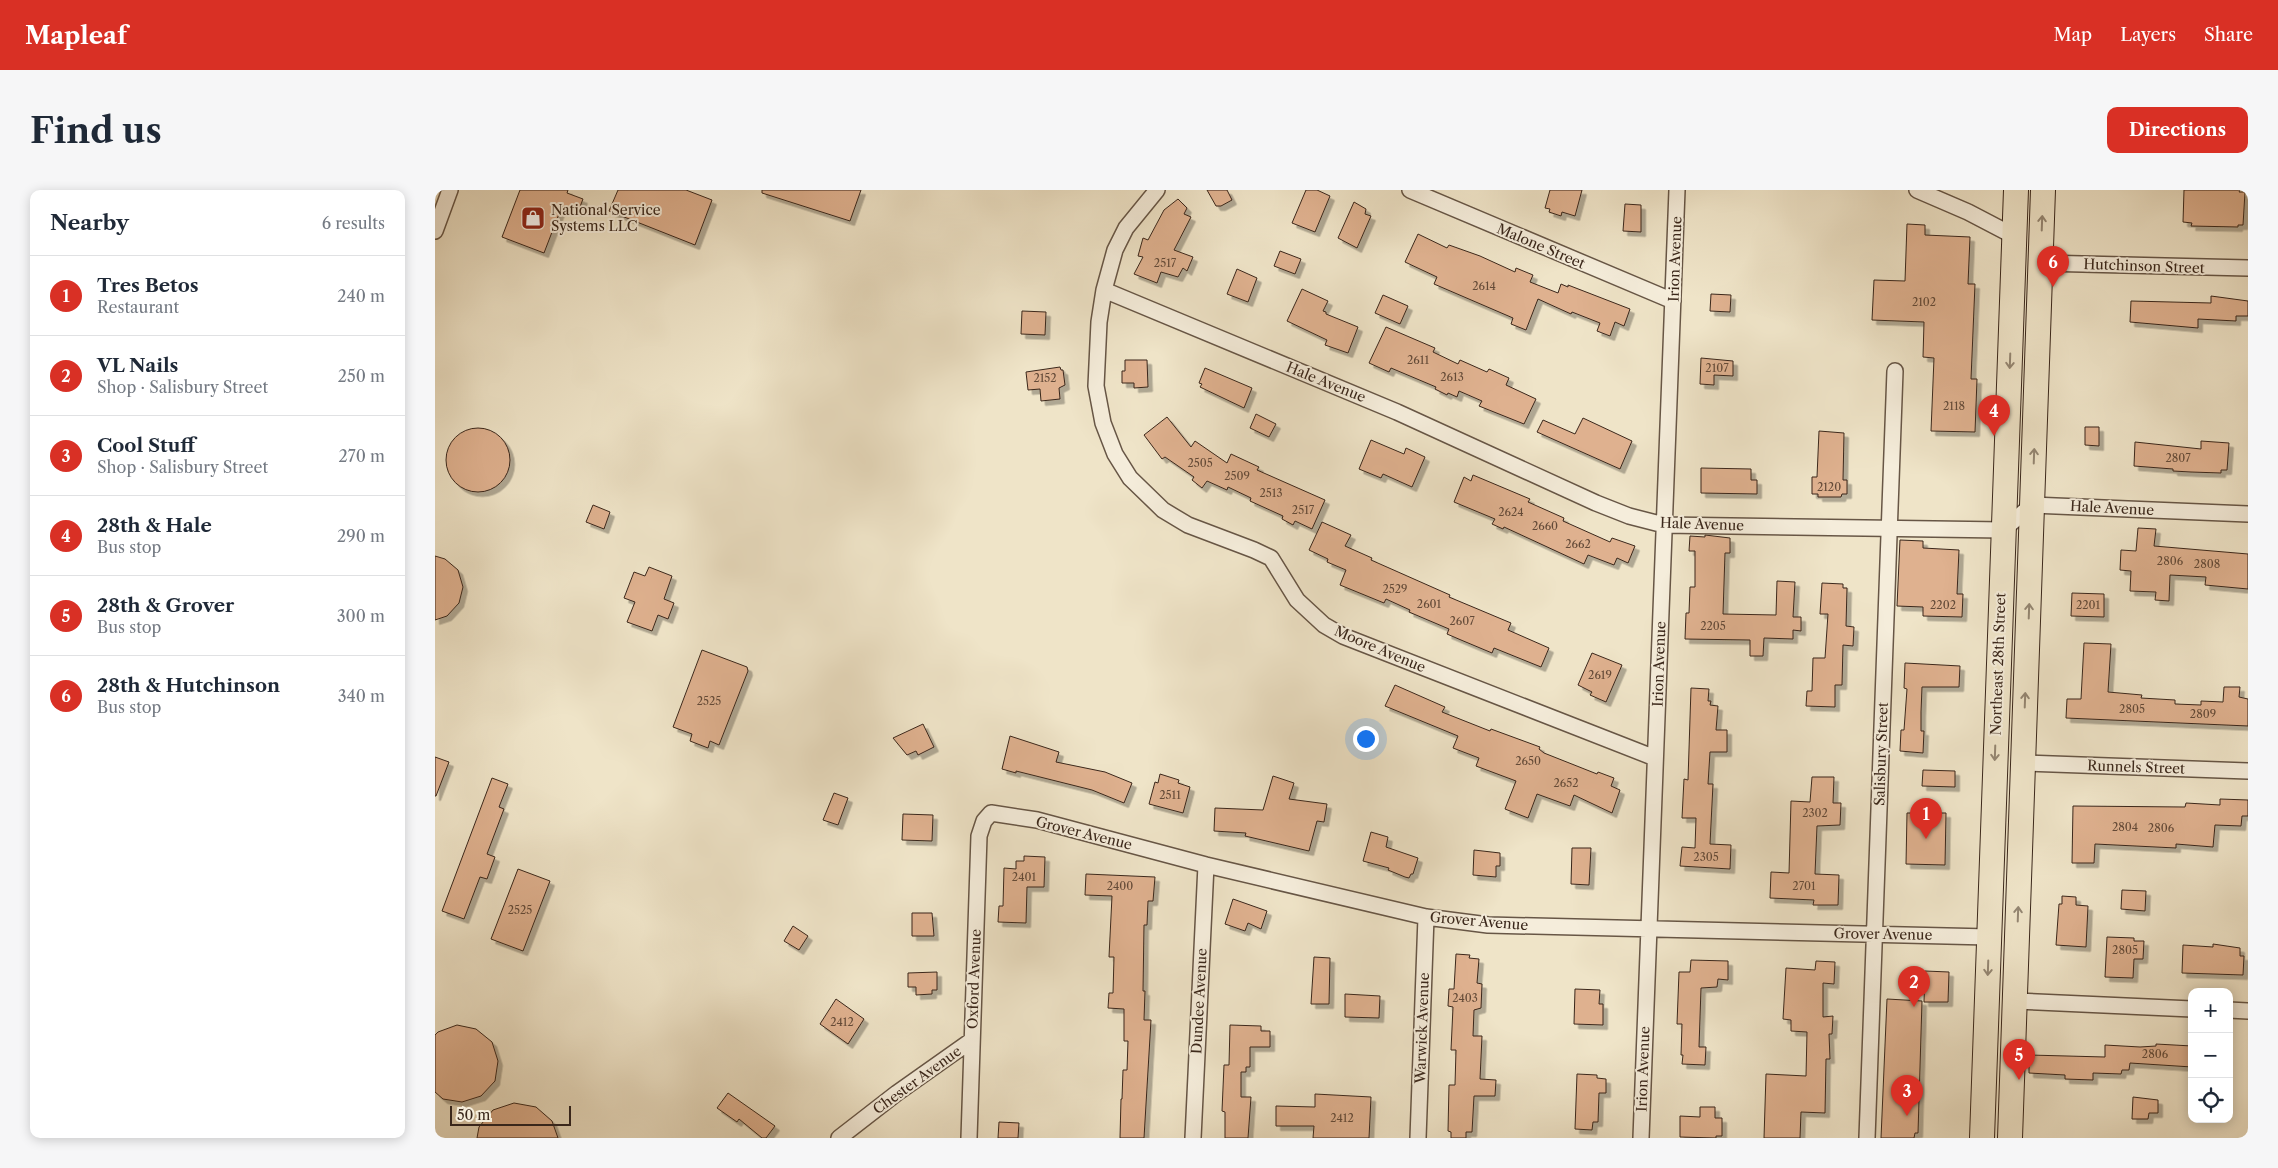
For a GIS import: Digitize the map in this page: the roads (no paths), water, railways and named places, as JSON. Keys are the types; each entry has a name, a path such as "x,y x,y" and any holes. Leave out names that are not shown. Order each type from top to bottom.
{"main road":[{"name":"Northeast 28th Street","path":"1982,1138 2016,190"},
{"name":"Northeast 28th Street","path":"2010,1138 2043,190"},
{"path":"2014,236 2025,241 2028,251 2025,339 2035,417"}],"street":[{"path":"435,231 450,190"},
{"name":"Moore Avenue","path":"1157,190 1126,228 1115,250 1104,290 1099,322 1096,386 1103,423 1115,454 1130,478 1163,510 1188,525 1271,558 1297,600 1323,625 1343,636 1655,758"},
{"name":"Malone Street","path":"1409,190 1673,302"},
{"name":"Irion Avenue","path":"1641,1138 1677,190"},
{"path":"1917,190 1968,212 2014,236"},
{"name":"Hutchinson Street","path":"2041,263 2248,268"},
{"name":"Hale Avenue","path":"1104,290 1397,412 1595,503 1629,516 1664,525 2003,530"},
{"name":"Salisbury Street","path":"1867,1138 1895,371"},
{"path":"2003,530 2032,504"},
{"name":"Hale Avenue","path":"2032,504 2248,514"},
{"name":"Runnels Street","path":"2023,762 2248,770"},
{"name":"Grover Avenue","path":"984,821 991,814 1037,820 1205,864 1427,918 1488,925 1989,937"},
{"name":"Oxford Avenue","path":"969,1138 979,836 984,821"},
{"name":"Dundee Avenue","path":"1193,1138 1205,864"},
{"name":"Warwick Avenue","path":"1418,1138 1427,918"},
{"path":"2015,1001 2188,1009"},
{"path":"2233,1010 2248,1011"},
{"name":"Chester Avenue","path":"839,1138 897,1093 972,1040"}],"place":[{"name":"National Service Systems LLC","path":"533,218"},
{"name":"28th & Hutchinson","path":"2053,287"},
{"name":"28th & Hale","path":"1994,436"},
{"name":"Tres Betos","path":"1926,839"},
{"name":"VL Nails","path":"1914,1007"},
{"name":"28th & Grover","path":"2019,1080"},
{"name":"Cool Stuff","path":"1907,1116"}]}
